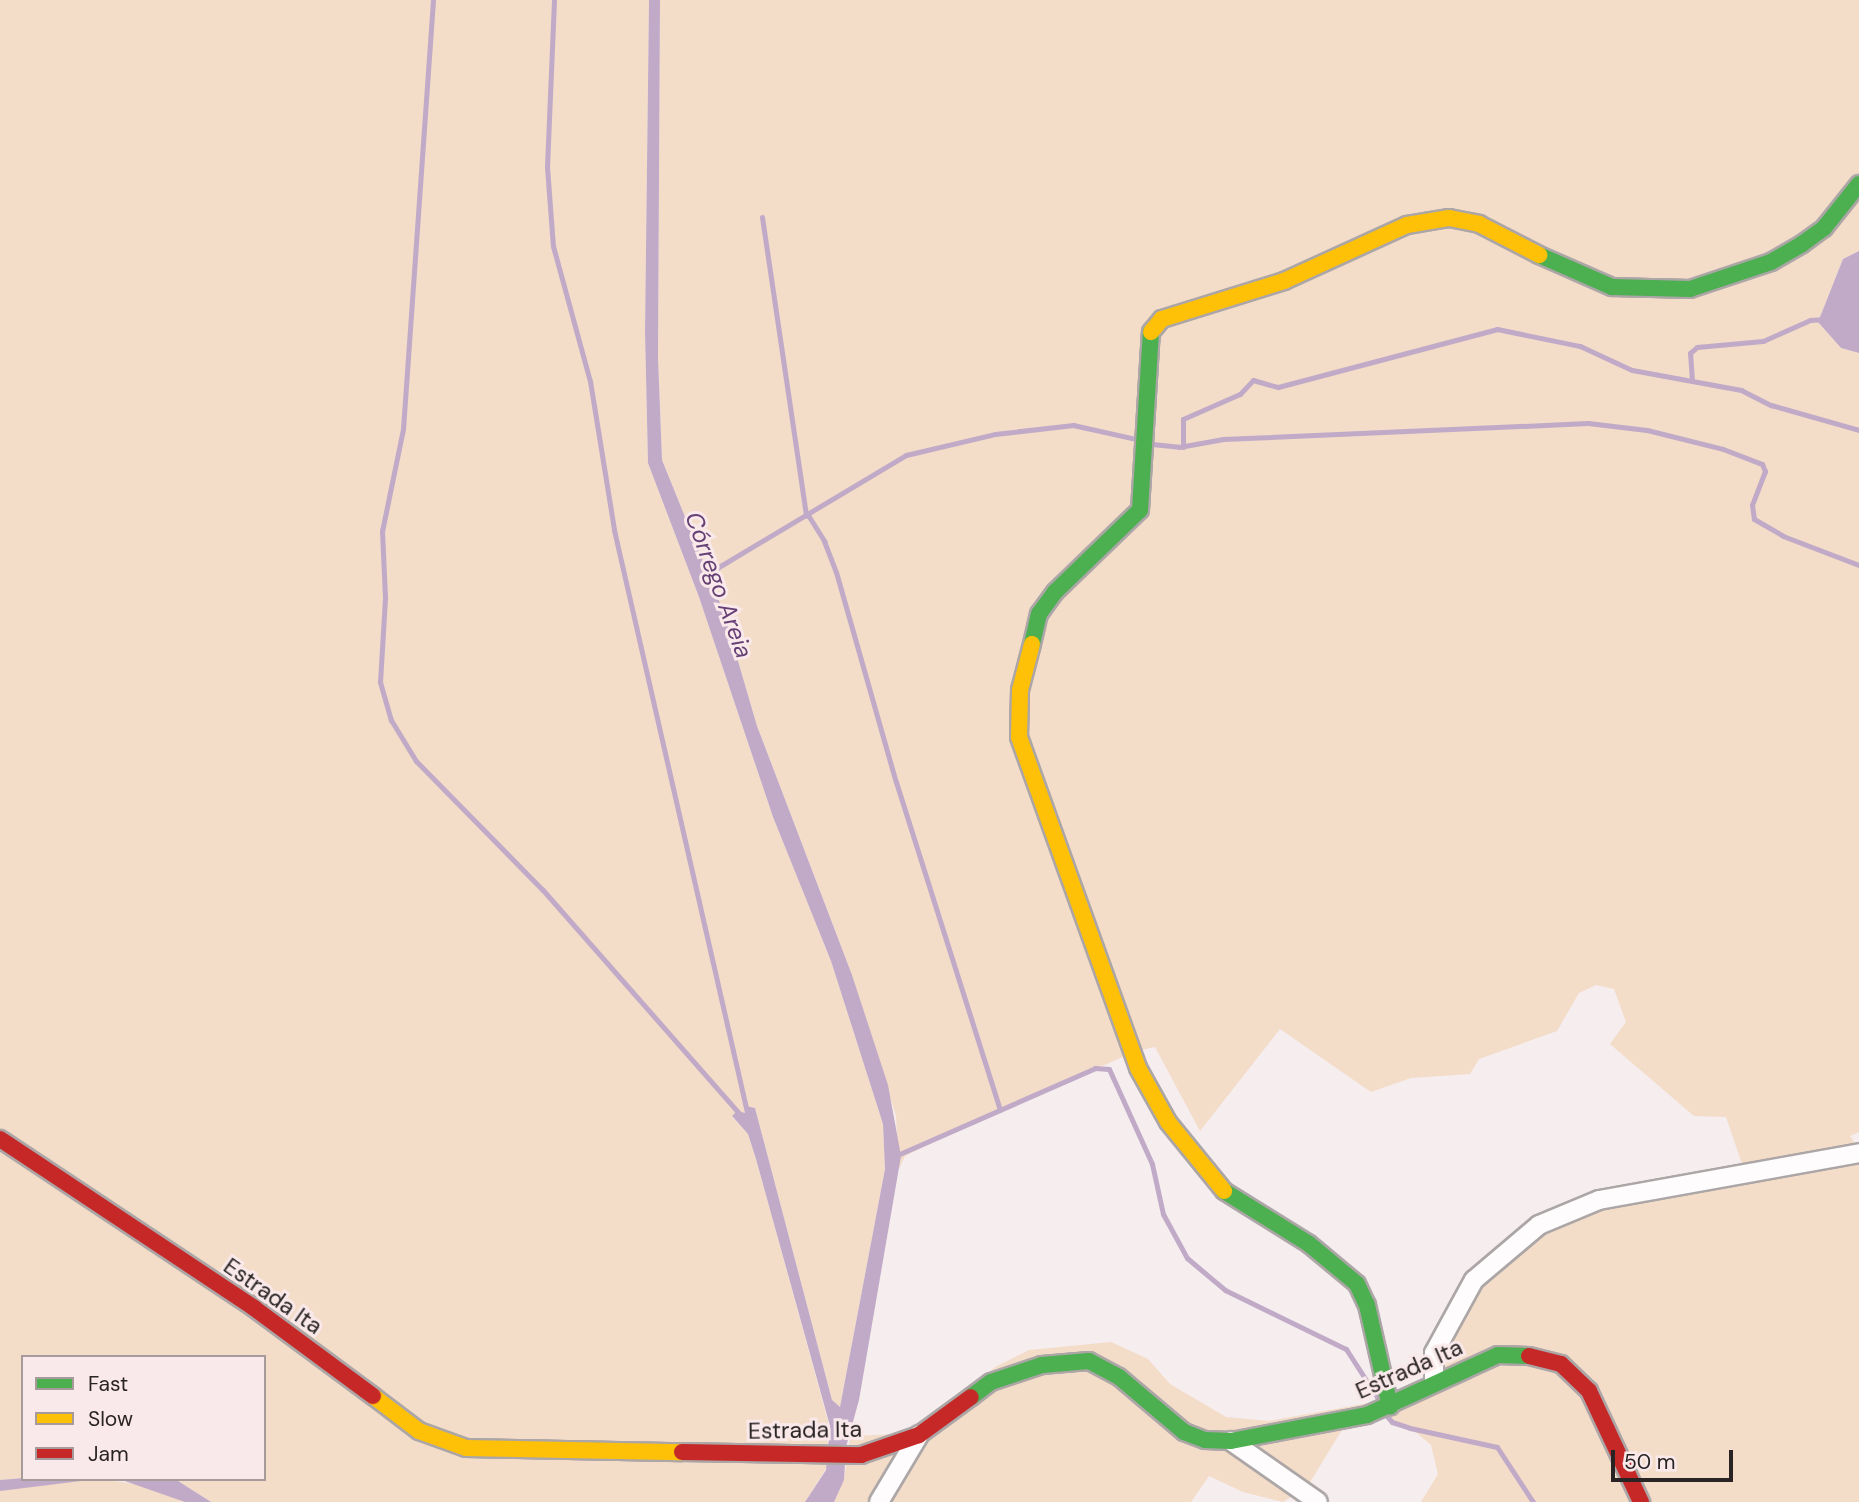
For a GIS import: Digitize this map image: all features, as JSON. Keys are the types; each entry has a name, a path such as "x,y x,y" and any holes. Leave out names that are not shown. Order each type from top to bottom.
{"street":[{"path":"1391,1405 1367,1305 1357,1284 1309,1244 1217,1187 1179,1140 1138,1068 1019,737 1020,690 1039,614 1055,592 1140,510 1151,331 1162,319 1284,281 1407,225 1449,218 1479,224 1574,273 1612,287 1656,291 1690,289 1770,262 1802,244 1824,228 1859,184"},
{"name":"Estrada Ita","path":"0,1139 254,1308 395,1414 440,1441 504,1452 855,1456 919,1435 991,1382 1042,1365 1078,1360 1089,1361 1119,1377 1184,1432 1205,1440 1231,1441 1367,1415 1434,1382 1498,1355 1540,1356 1561,1364 1599,1407 1641,1502"},
{"path":"1434,1382 1434,1353 1474,1280 1539,1225 1599,1200 1859,1153"},
{"path":"879,1502 919,1435"},
{"path":"1231,1441 1318,1502"}],"shaded area":[{"path":"0,0 649,0 645,332 648,463 699,597 773,817 831,961 883,1124 885,1169 840,1407 832,1400 755,1108 746,1106 745,1113 732,1117 748,1134 756,1159 828,1421 827,1467 805,1502 211,1502 178,1481 266,1481 266,1355 21,1355 21,1478 0,1480"},
{"path":"649,0 660,0 658,357 662,460 724,613 757,726 852,975 888,1085 901,1156 859,1400 846,1447 844,1480 834,1502 805,1502 826,1470 830,1426 756,1159 748,1134 732,1116 737,1111 745,1113 746,1106 755,1108 832,1400 840,1407 885,1169 883,1124 831,961 773,817 699,597 648,463 645,332"},
{"path":"660,0 1859,0 1859,251 1843,259 1818,322 1841,348 1859,353 1859,1132 1850,1136 1859,1149 1859,1502 1421,1502 1438,1474 1431,1445 1412,1429 1381,1414 1342,1430 1307,1487 1283,1502 1243,1492 1209,1476 1191,1502 834,1502 844,1479 853,1418 851,1436 899,1434 961,1399 995,1367 1029,1350 1111,1342 1148,1359 1170,1384 1226,1417 1268,1421 1396,1398 1431,1380 1431,1357 1484,1273 1524,1228 1550,1209 1615,1190 1742,1164 1726,1117 1694,1116 1610,1044 1626,1022 1614,989 1596,985 1579,993 1557,1031 1479,1059 1470,1074 1411,1078 1371,1092 1280,1029 1200,1131 1155,1047 1136,1051 941,1138 905,1156 899,1169 896,1116 852,975 757,726 724,613 662,460 658,357"},
{"path":"1859,251 1859,353 1841,348 1818,322 1843,259"},
{"path":"21,1478 21,1481 81,1481 0,1491 0,1480"},
{"path":"79,1481 113,1481 145,1485 185,1502 0,1502 0,1491"},
{"path":"125,1481 178,1481 211,1502 185,1502"}],"waterway":[{"path":"433,0 403,429 382,531 385,598 380,682 391,720 416,761 542,889 739,1113"},
{"path":"554,0 547,167 553,246 590,381 614,530 747,1112"},
{"path":"762,217 806,516"},
{"path":"1692,381 1690,353 1697,347 1763,341 1810,320 1826,319"},
{"path":"1183,447 1183,419 1240,394 1253,380 1278,387 1497,329 1580,346 1632,370 1741,390 1771,405 1859,430"},
{"path":"1152,444 1179,447 1223,439 1588,423 1647,430 1723,449 1762,464 1765,471 1752,505 1754,519 1783,536 1859,565"},
{"name":"Córrego Areia","path":"702,577 906,455 995,434 1073,425 1136,439"},
{"path":"808,515 824,541 836,572 896,782 1000,1110"},
{"path":"895,1156 1095,1068 1109,1069 1152,1164 1163,1214 1187,1258 1225,1290 1346,1349 1377,1397"},
{"path":"1386,1415 1392,1422 1410,1428 1497,1447 1533,1502"}],"traffic: fast":[{"path":"1539,255 1612,287 1690,289 1771,262 1802,244 1824,228 1859,184"},
{"path":"1032,644 1039,614 1055,592 1140,510 1151,332"},
{"path":"1224,1191 1309,1244 1357,1284 1367,1305 1390,1406"},
{"path":"971,1397 991,1382 1042,1365 1089,1361 1119,1377 1184,1432 1205,1440 1231,1441 1367,1415 1498,1355 1529,1356"}],"traffic: slow":[{"path":"1151,332 1162,319 1284,281 1407,225 1449,218 1479,224 1539,255"},
{"path":"1032,644 1020,690 1019,737 1138,1068 1168,1122 1224,1191"},
{"path":"373,1396 419,1431 466,1448 682,1452"}],"traffic: jam":[{"path":"0,1139 254,1308 373,1396"},
{"path":"1529,1356 1561,1364 1589,1391 1641,1502"},
{"path":"682,1452 861,1455 919,1435 971,1397"}]}
